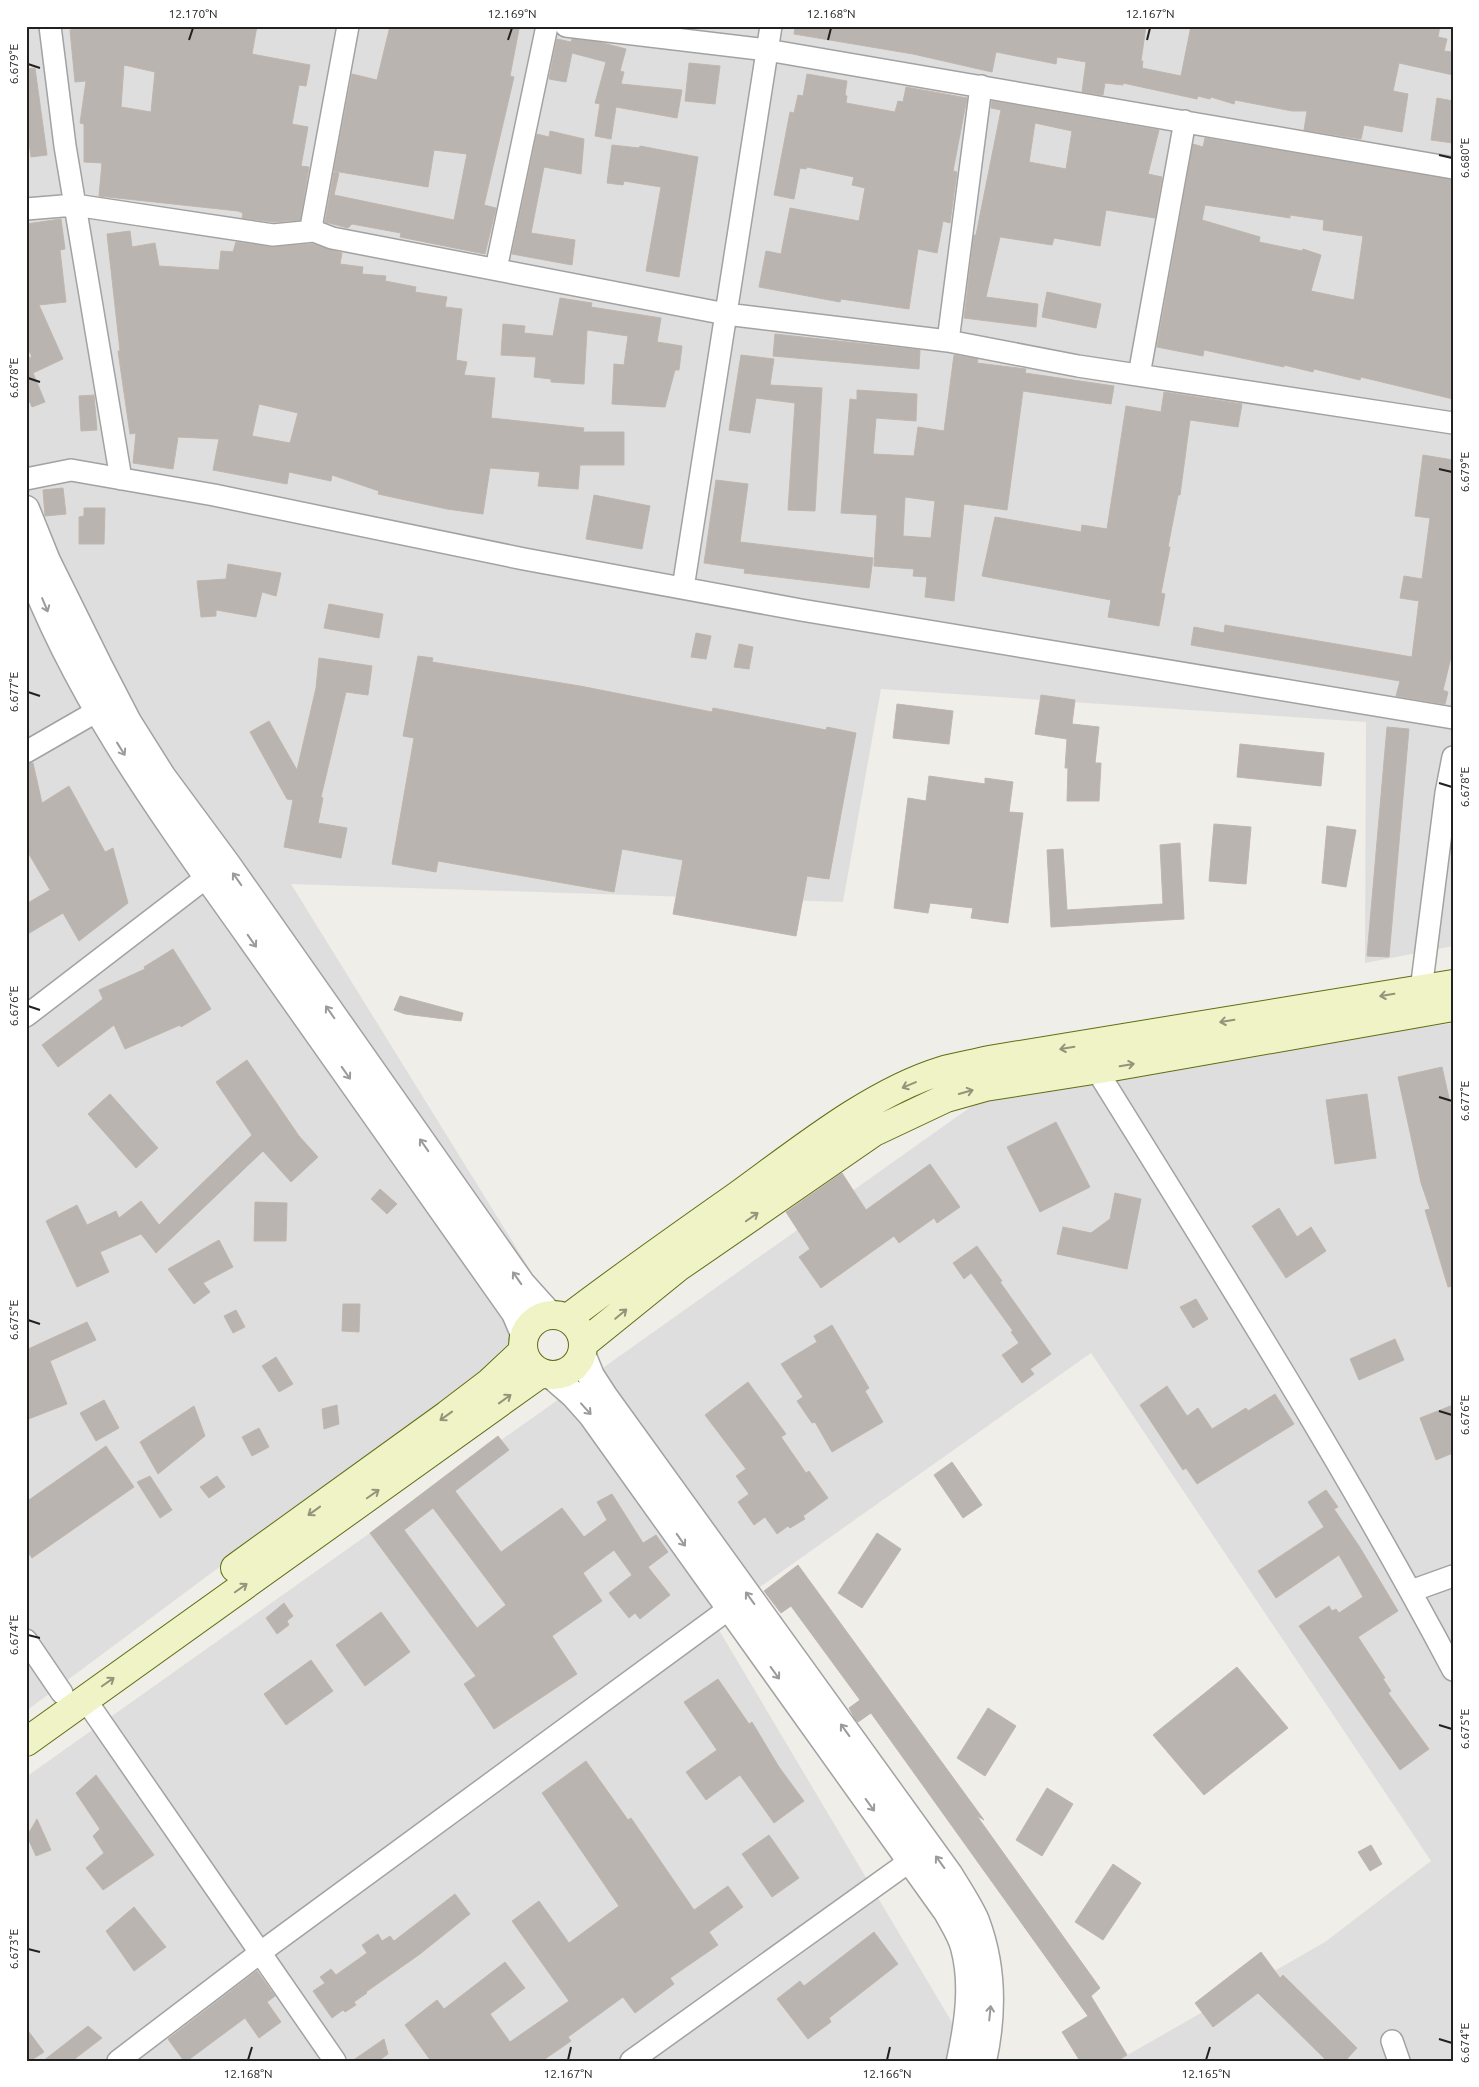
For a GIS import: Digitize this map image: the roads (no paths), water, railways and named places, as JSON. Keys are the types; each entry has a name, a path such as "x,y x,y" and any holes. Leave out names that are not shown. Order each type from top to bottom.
{"main road":[{"path":"26,1742 74,1696 489,1383 524,1342 532,1323 540,1317 559,1316 614,1283 827,1132 899,1089 941,1071 990,1060 1453,984"},
{"path":"524,1342 526,1360 532,1368 546,1374 561,1374 570,1370 577,1363 582,1349 677,1268 874,1132 946,1098 984,1087 1453,1007"},
{"path":"559,1316 578,1329 582,1349"},
{"path":"26,1718 74,1696 546,1374"}],"street":[{"path":"50,26 65,146 121,479"},
{"path":"314,232 312,222 348,26"},
{"path":"496,269 546,26"},
{"path":"566,26 767,50 1453,168"},
{"path":"683,588 771,26"},
{"path":"948,341 981,86"},
{"path":"1139,375 1184,121"},
{"path":"26,209 75,205 272,235 314,232 332,238 726,314 948,341 1078,366 1453,423"},
{"path":"26,479 72,470 214,495 524,559 801,610 1453,718"},
{"path":"26,509 47,561 99,666 128,722 162,776 227,864 522,1284 559,1316"},
{"path":"27,564 76,671 138,776 207,877 510,1305 524,1342"},
{"path":"26,752 99,710"},
{"path":"1421,990 1446,793 1453,756"},
{"path":"26,1016 207,877"},
{"path":"1096,1069 1260,1334 1411,1591 1453,1670"},
{"path":"582,1349 591,1376 604,1396 949,1874 976,1921 988,1966 991,2002 983,2061"},
{"path":"546,1374 574,1396 591,1414 947,1912 964,1946 970,1986 967,2026 960,2061"},
{"path":"1411,1591 1453,1576"},
{"path":"118,2061 261,1952 730,1608"},
{"path":"26,1640 74,1696 261,1952 335,2061"},
{"path":"631,2061 910,1860"}]}
